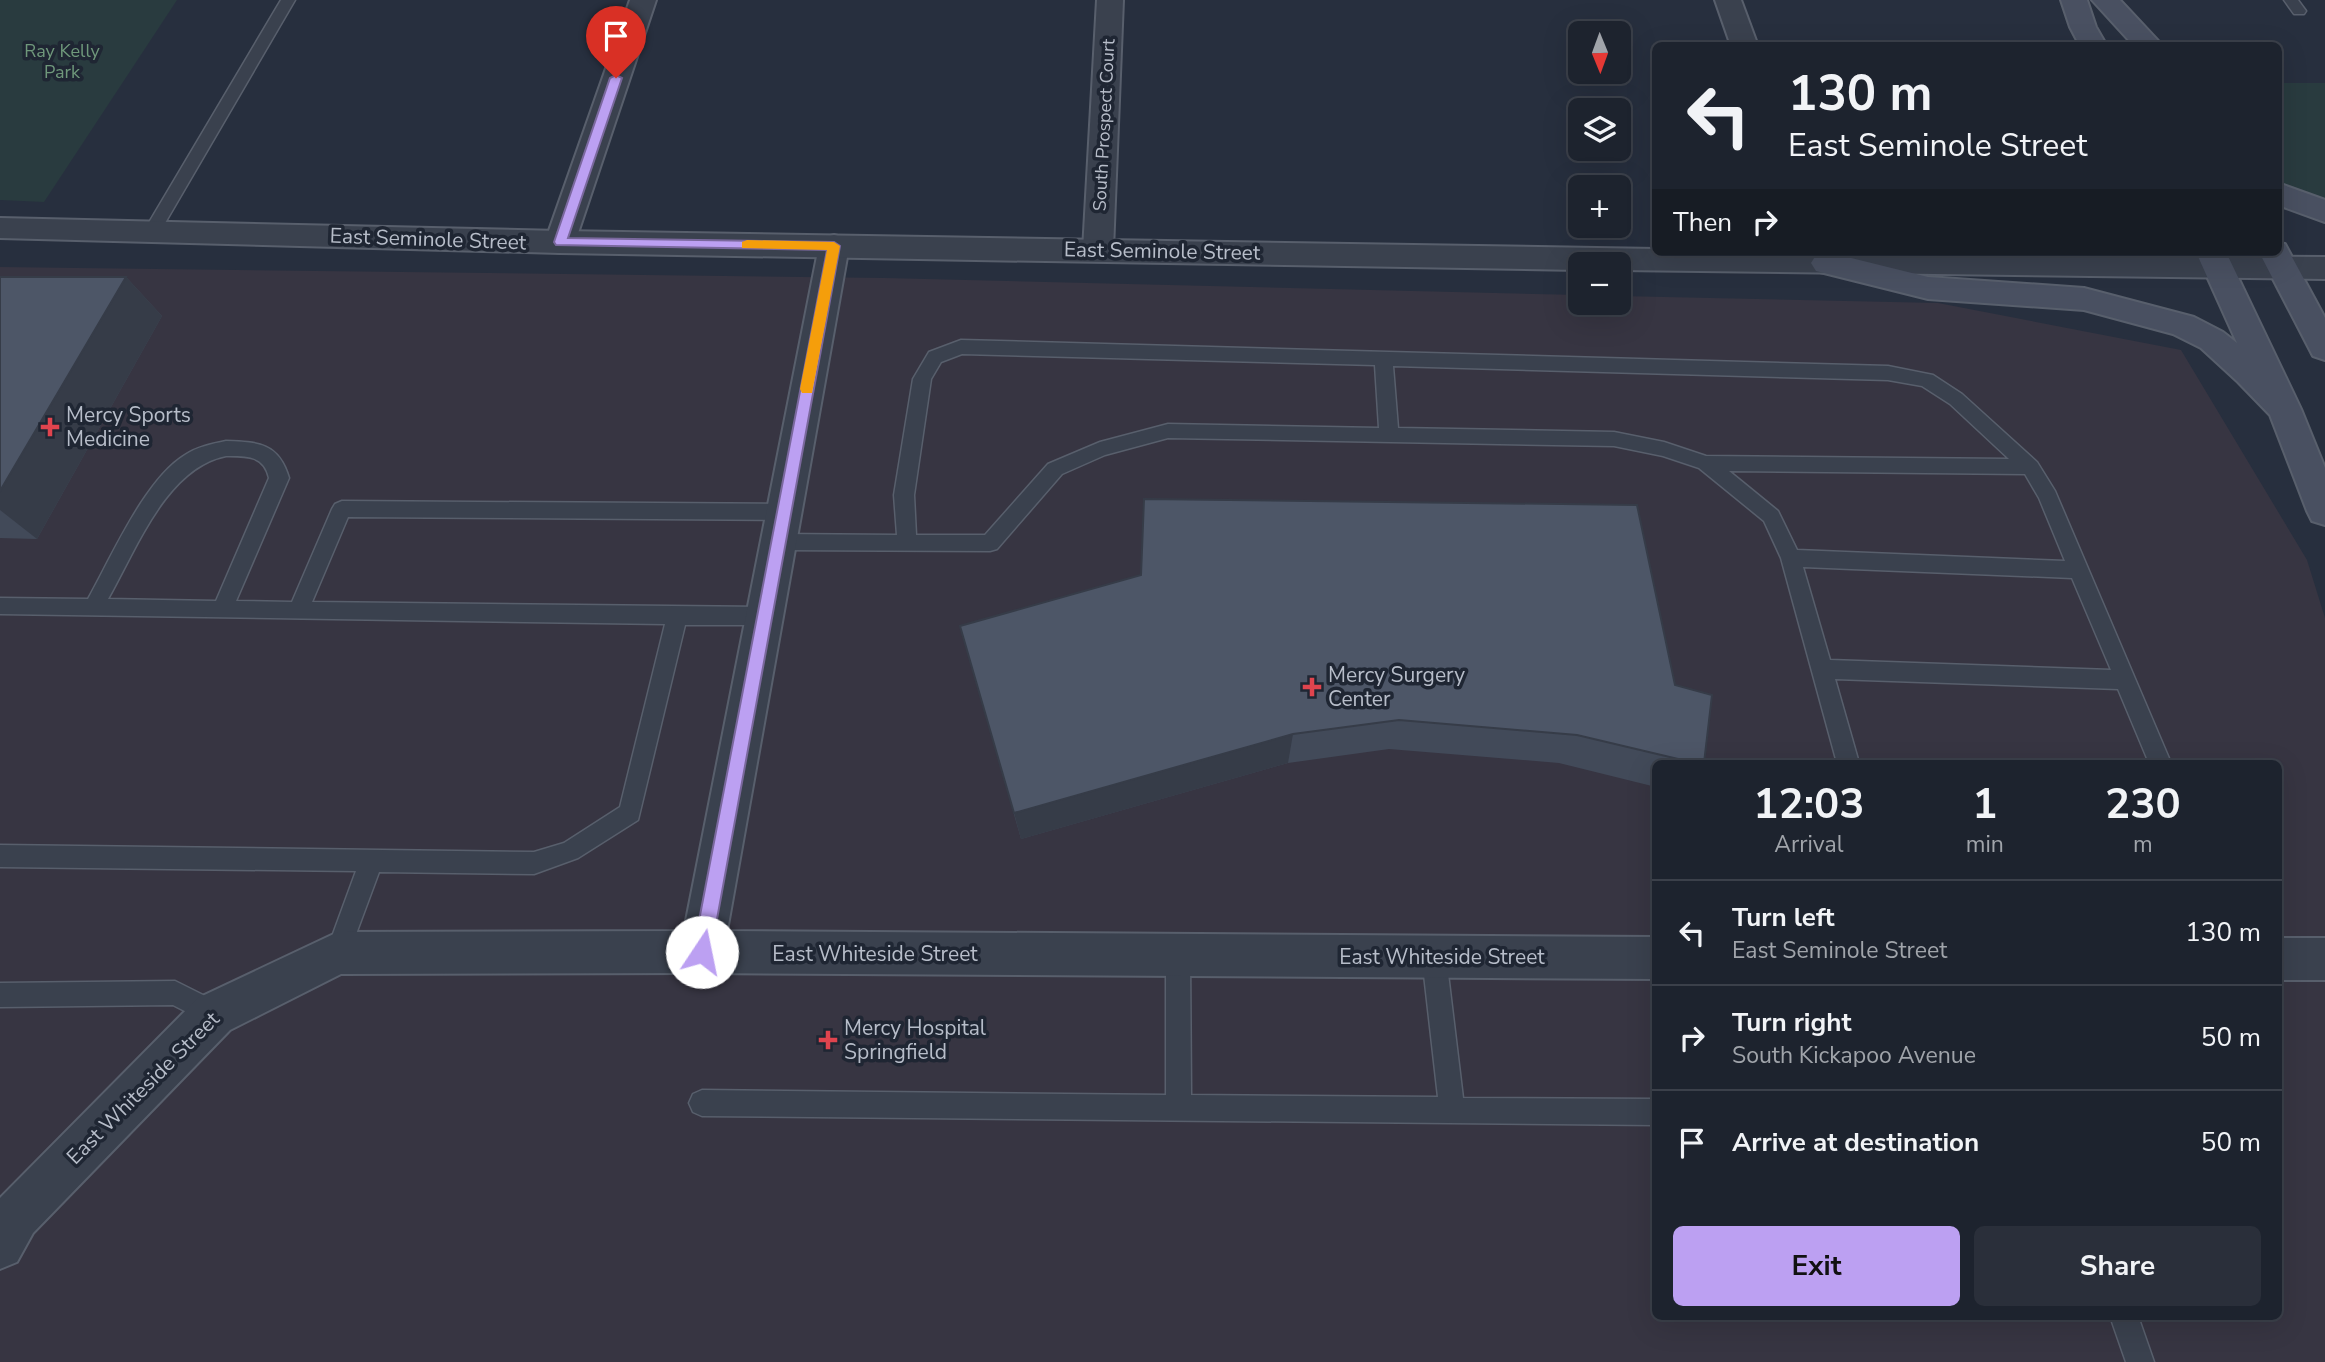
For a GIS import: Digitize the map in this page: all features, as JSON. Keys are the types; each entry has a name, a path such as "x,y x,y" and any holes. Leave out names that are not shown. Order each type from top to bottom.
{"main road":[{"path":"2074,0 2083,27 2092,42"},
{"path":"2105,0 2146,42"},
{"path":"2282,195 2325,212"},
{"path":"1825,258 1928,288 2084,299 2183,325 2212,340 2250,373 2284,409"},
{"path":"2215,260 2284,409 2325,511"},
{"path":"2279,260 2325,348"}],"street":[{"path":"560,242 643,0"},
{"name":"South Prospect Court","path":"1098,250 1110,0"},
{"path":"1728,0 1744,42"},
{"name":"East Seminole Street","path":"0,228 560,242 1098,250 2279,260 2325,268"},
{"path":"702,952 834,246"},
{"name":"East Whiteside Street","path":"0,1245 16,1216 214,1014 338,953 702,952 1652,958"},
{"path":"2282,960 2325,959"}],"lane":[{"path":"152,231 288,0"},
{"path":"907,543 904,495 922,379 935,357 961,347 1888,373 1927,380 1956,400 2030,467 2048,496 2159,760"},
{"path":"1383,358 1389,435"},
{"path":"299,609 342,509 782,527 907,543 990,543 1055,469 1100,449 1168,431 1614,439 1664,449 1706,463 2030,467"},
{"path":"93,606 164,483 183,465 209,452 238,447 262,451 275,462 279,478 222,608"},
{"path":"1706,463 1771,516 1791,558 1847,760"},
{"path":"1791,558 2079,570"},
{"path":"0,606 765,616"},
{"path":"0,856 534,863 570,851 630,813 677,616"},
{"path":"1821,669 2126,680"},
{"path":"338,953 371,861"},
{"path":"1178,954 1179,1107"},
{"path":"1434,957 1452,1110"},
{"path":"0,995 176,993 214,1014"},
{"path":"702,1103 1652,1112"},
{"path":"2125,1320 2140,1362"}],"shaded area":[{"name":"Mercy Hospital Springfield","path":"0,267 885,278 1568,295 1568,315 1631,315 1631,296 1938,303 2181,350 2307,560 2325,618 2325,1362 0,1362"}],"green space":[{"name":"Ray Kelly Park","path":"0,0 177,0 44,202 0,200"},
{"path":"2282,83 2325,83 2325,202 2282,183"}],"building":[{"path":"0,277 126,277 0,491"},
{"name":"Mercy Surgery Center","path":"1144,499 1637,505 1675,685 1712,695 1704,760 1682,760 1577,735 1399,720 1293,734 1014,813 960,626 1141,575"}],"slow traffic":[{"path":"747,245 834,246 807,389"}],"place":[{"name":"Mercy Sports Medicine","path":"50,427"},
{"name":"Mercy Surgery Center","path":"1312,687"},
{"name":"Mercy Hospital Springfield","path":"828,1040"}],"route":[{"path":"616,78 560,242 834,246 702,952"}]}
